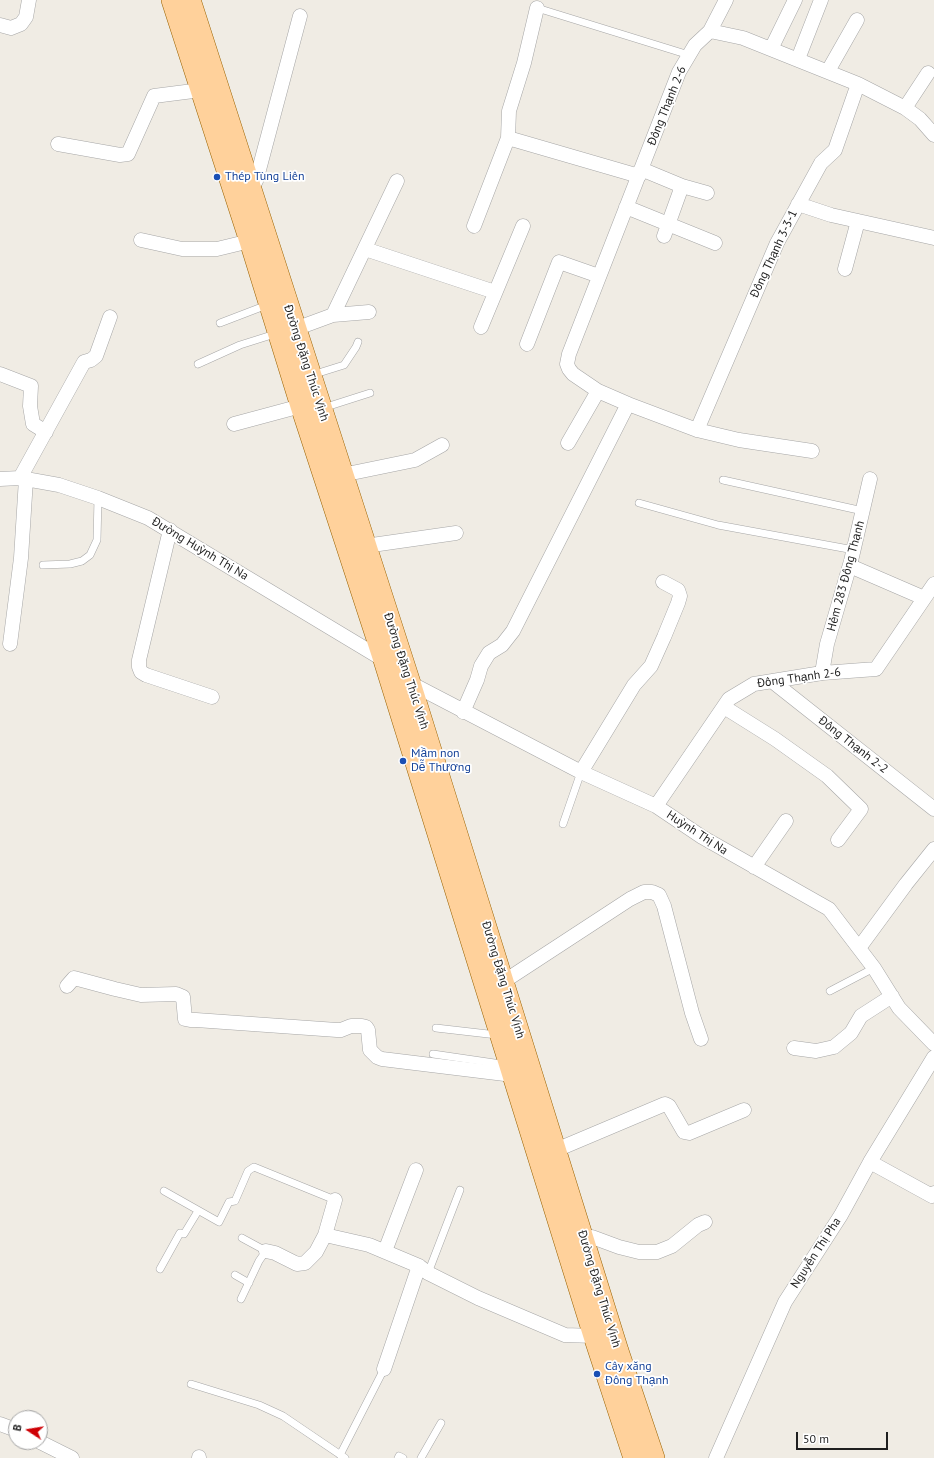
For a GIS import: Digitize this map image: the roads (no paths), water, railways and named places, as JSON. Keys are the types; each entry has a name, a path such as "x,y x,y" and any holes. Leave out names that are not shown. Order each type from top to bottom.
{"main road":[{"name":"Đường Đặng Thúc Vịnh","path":"172,0 269,304 287,331 310,376 311,407 342,475 410,683 584,1240 654,1458"},
{"name":"Đường Đặng Thúc Vịnh","path":"190,0 249,184 287,331 311,407 384,660 594,1336 634,1458"}],"street":[{"path":"0,25 11,28 20,24 26,17 30,0"},
{"name":"Đông Thạnh 2-6","path":"598,391 569,369 567,364 569,354 679,72 695,45 710,31 726,0"},
{"path":"771,49 795,0"},
{"path":"798,59 821,0"},
{"path":"474,226 508,138 510,111 524,63 537,8"},
{"path":"249,184 256,180 300,16"},
{"path":"828,71 857,20"},
{"path":"710,31 743,38 858,84 905,108 920,120 934,135"},
{"path":"905,108 928,73"},
{"name":"Đông Thạnh 3-3-1","path":"697,430 777,243 821,163 834,150 858,84"},
{"path":"58,144 120,155 128,154 154,96 201,90"},
{"path":"508,138 640,172 707,193"},
{"path":"333,315 397,181"},
{"path":"666,230 682,186"},
{"path":"798,204 831,215 934,238"},
{"path":"626,207 666,230 715,243"},
{"path":"845,269 858,221"},
{"path":"482,327 523,226"},
{"path":"140,240 182,249 217,248 250,241"},
{"path":"365,249 496,292"},
{"path":"527,344 559,262 599,276"},
{"path":"287,331 333,315 369,312"},
{"path":"10,644 21,558 23,479 46,432 84,362 96,356 110,317"},
{"path":"0,374 31,386 30,406 33,424 46,432"},
{"path":"568,443 598,391 697,430 739,440 812,451"},
{"path":"463,712 477,680 481,666 489,653 502,645 513,631 628,404"},
{"path":"234,424 311,407"},
{"path":"342,475 415,460 442,445"},
{"name":"Đường Huỳnh Thị Na","path":"0,479 23,479 59,485 98,498 148,518 384,660"},
{"name":"Hẻm 283 Đông Thạnh","path":"822,673 828,644 854,550 870,479"},
{"path":"170,530 139,660 139,667 141,672 146,675 212,697"},
{"path":"365,546 456,533"},
{"path":"850,566 924,598"},
{"path":"581,772 634,685 651,666 664,638 680,596 678,590 663,582"},
{"name":"Đông Thạnh 2-6","path":"656,806 729,699 754,684 822,673 876,669 934,584"},
{"name":"Đông Thạnh 2-2","path":"772,681 934,809"},
{"name":"Huỳnh Thị Na","path":"410,683 463,712 581,772 656,806 702,837 829,909 874,968 899,1008 934,1044"},
{"path":"724,707 775,739 827,776 861,809 838,840"},
{"path":"754,867 786,821"},
{"path":"859,948 934,849"},
{"path":"503,982 630,899 644,892 652,892 659,896 664,906 692,1013 702,1039"},
{"path":"68,986 74,978 140,995 176,994 183,997 185,1019 190,1020 336,1030 342,1030 351,1026 362,1026 366,1027 368,1030 370,1050 377,1057 382,1059 511,1070"},
{"path":"794,1048 816,1051 834,1047 851,1033 861,1016 892,996"},
{"name":"Nguyễn Thị Pha","path":"716,1458 785,1302 841,1215 870,1162 934,1057"},
{"path":"556,1150 666,1104 669,1106 684,1132 689,1133 744,1110"},
{"path":"870,1162 932,1196 934,1193"},
{"path":"385,1251 416,1170"},
{"path":"266,1251 297,1264 305,1263 316,1252 325,1236 335,1200"},
{"path":"584,1240 592,1237 619,1247 639,1252 657,1252 672,1246 698,1225 705,1222"},
{"path":"325,1236 369,1245 385,1251 478,1298 565,1335 594,1336"},
{"path":"384,1370 423,1270"},
{"path":"48,1446 72,1458"}],"lane":[{"path":"537,8 689,55"},
{"path":"220,323 269,304"},
{"path":"198,364 240,345 287,331"},
{"path":"310,376 344,365 358,342"},
{"path":"311,407 370,393"},
{"path":"723,480 863,510"},
{"path":"43,565 70,564 82,561 90,555 97,540 98,498"},
{"path":"638,503 718,525 854,550"},
{"path":"563,824 581,772"},
{"path":"830,991 874,968"},
{"path":"436,1028 500,1035"},
{"path":"433,1054 511,1070"},
{"path":"164,1191 218,1222 229,1202 235,1201 248,1171 254,1167 335,1200"},
{"path":"423,1270 460,1190"},
{"path":"160,1269 180,1233 184,1234 198,1211"},
{"path":"241,1299 259,1261 266,1251 242,1238"},
{"path":"235,1275 249,1283"},
{"path":"191,1384 259,1405 283,1416 342,1456 384,1370"},
{"path":"421,1458 441,1423"},
{"path":"398,1458 399,1456 403,1458"}],"place":[{"name":"Thép Tùng Liên","path":"217,177"},
{"name":"Mầm non Dễ Thương","path":"403,761"},
{"name":"Cây xăng Đông Thạnh","path":"597,1374"}]}
